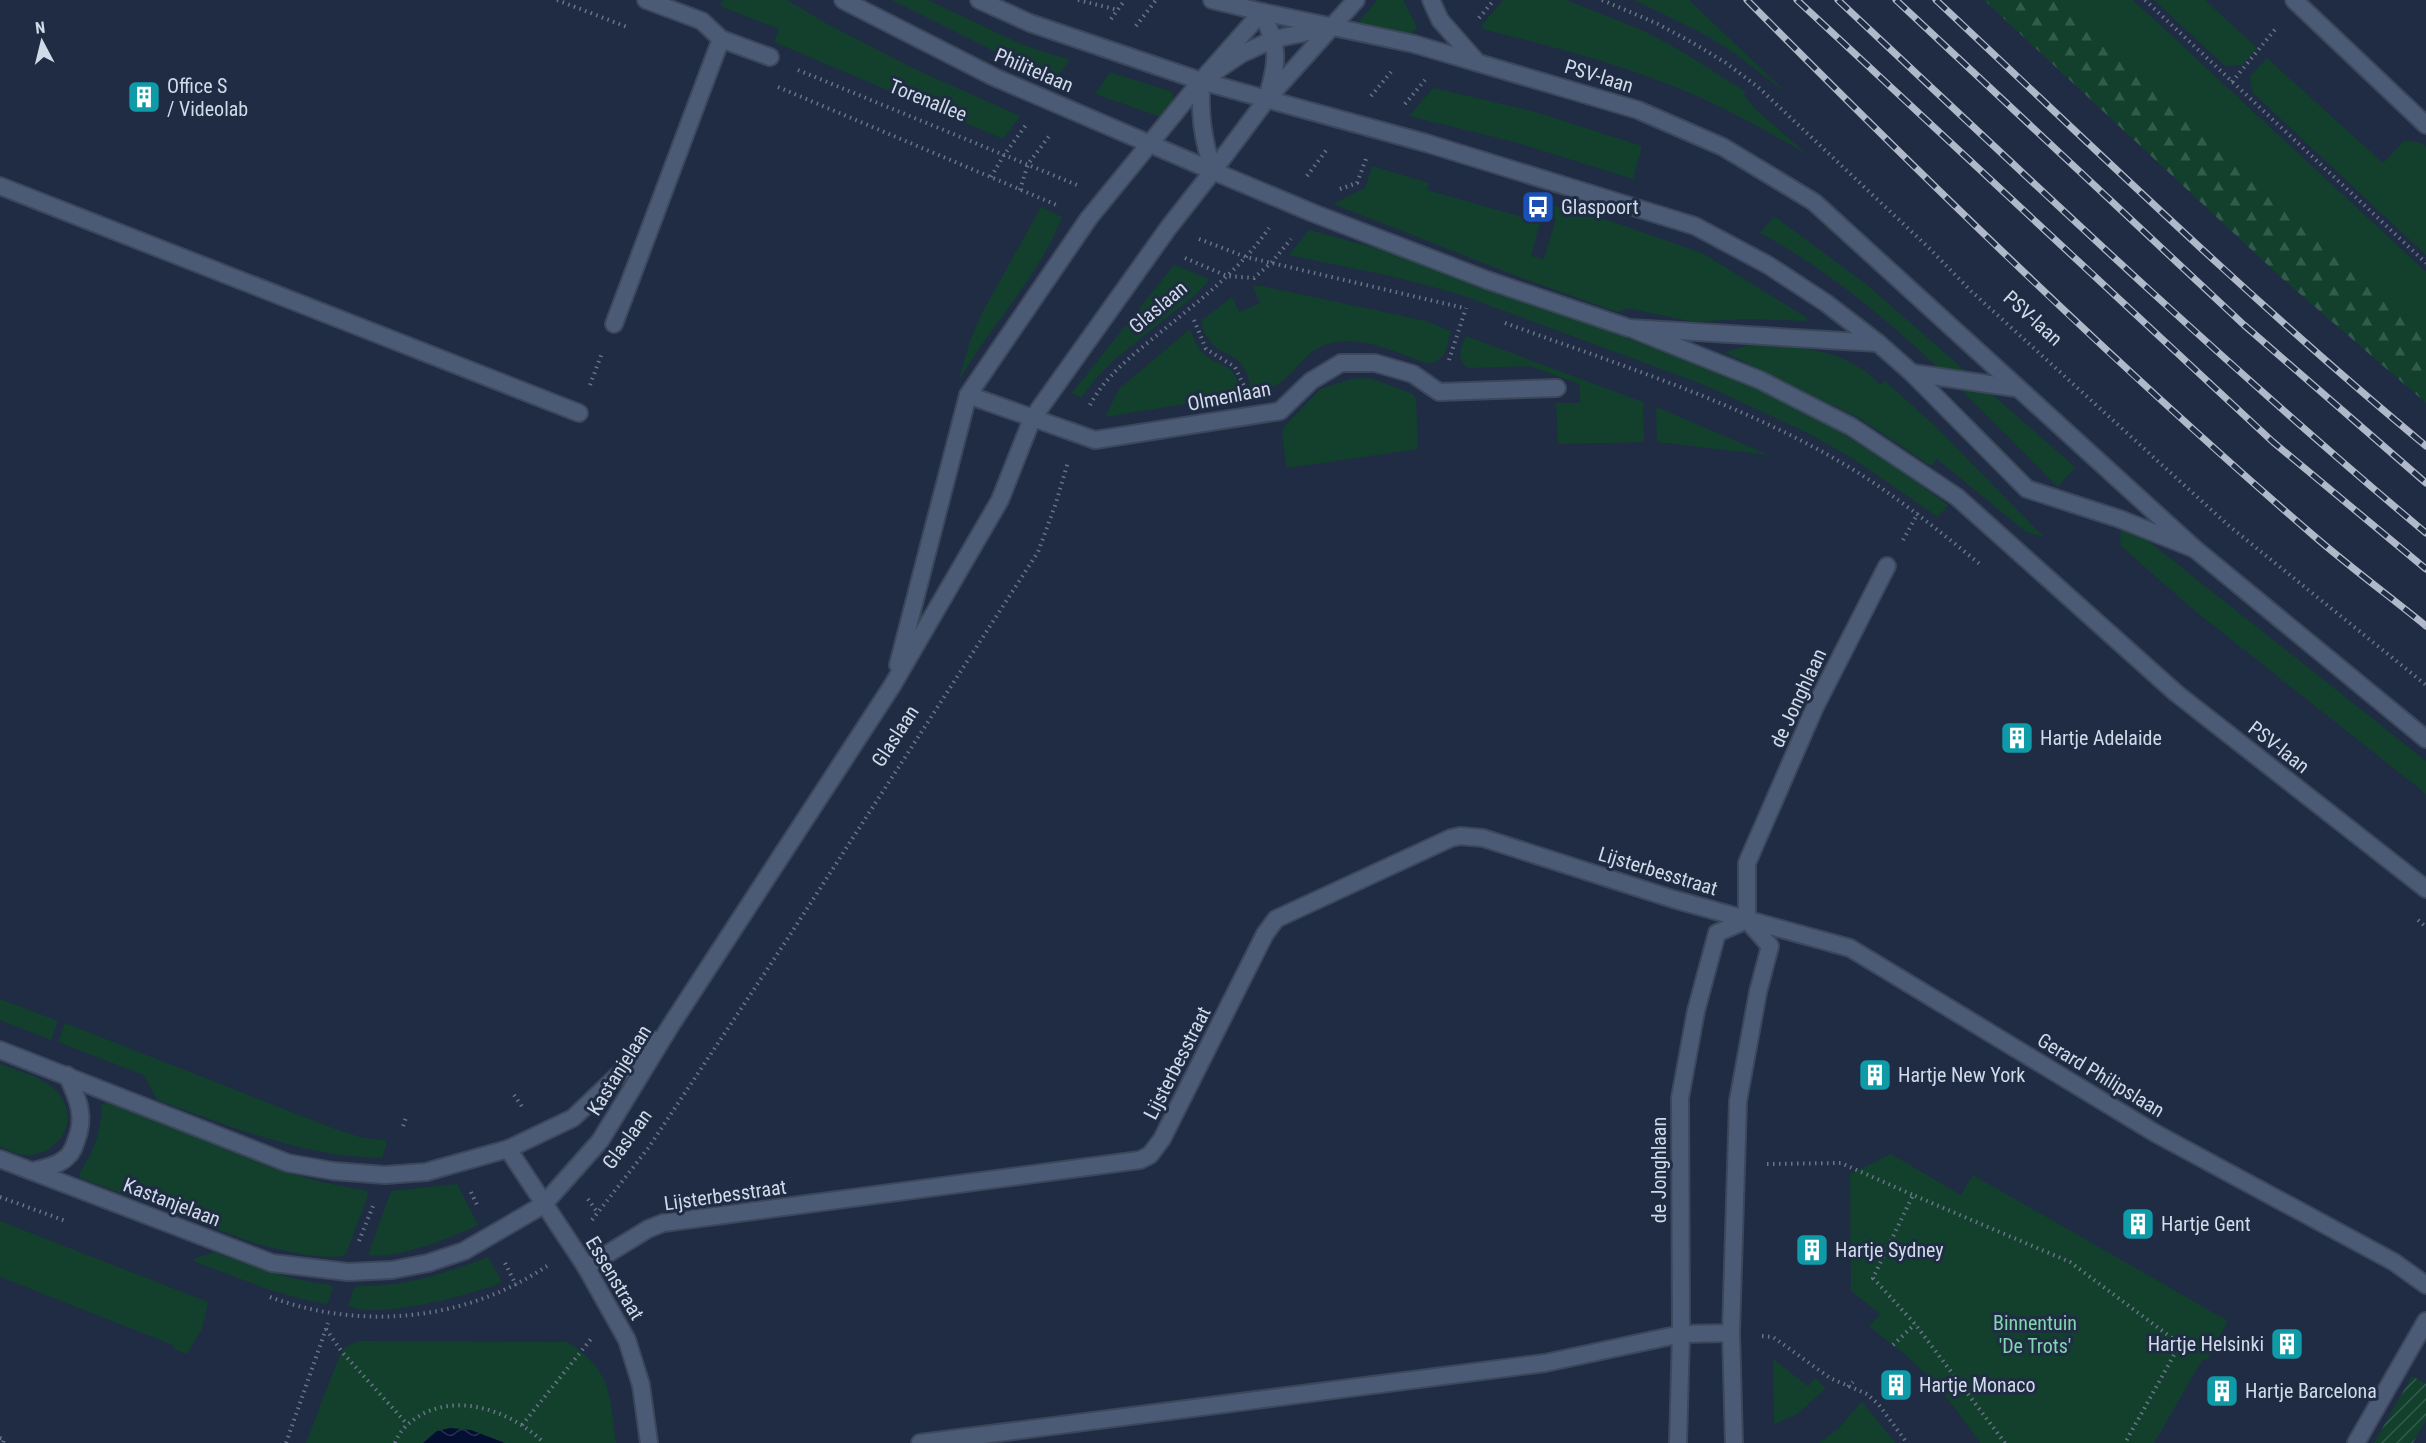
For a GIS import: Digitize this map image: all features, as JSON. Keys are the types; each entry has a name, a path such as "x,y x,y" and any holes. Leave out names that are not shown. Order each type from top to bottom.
{"street":[{"path":"646,0 702,21 721,39 770,57"},
{"name":"Philitelaan","path":"843,0 994,77 1213,171"},
{"path":"978,0 1030,23 1201,81 1267,99"},
{"path":"1212,0 1268,6 1334,27 1356,0"},
{"path":"1431,0 1440,20 1478,62"},
{"path":"2297,1 2426,125"},
{"path":"1213,171 1203,139 1200,115 1201,81 1268,6"},
{"name":"Glaslaan","path":"1267,99 1277,65 1268,6"},
{"name":"Glaslaan","path":"892,686 968,395 1083,227 1201,81 1241,54 1274,39 1334,27"},
{"name":"Glaslaan","path":"671,1025 892,686 1000,500 1032,419 1170,227 1267,99 1334,27"},
{"name":"PSV-laan","path":"1334,27 1414,44 1638,110 1733,153 1814,202 2195,549 2426,739"},
{"path":"614,324 721,39"},
{"name":"PSV-laan","path":"1267,99 1426,143 1695,226 1768,265 1826,303 1878,343 1912,373 2027,489 2120,519 2195,549"},
{"name":"PSV-laan","path":"1213,171 1312,213 1487,280 1629,327 1770,385 1851,427 1957,498 2176,693 2426,889"},
{"path":"0,186 579,413"},
{"name":"PSV-laan","path":"1629,327 1878,343"},
{"name":"Olmenlaan","path":"968,395 1095,440 1280,411 1311,381 1341,363 1375,363 1413,374 1438,392"},
{"path":"1912,373 2016,388"},
{"path":"1438,392 1557,388"},
{"name":"de Jonghlaan","path":"1678,1443 1681,1334 1680,1098 1696,1011 1717,933 1747,920 1747,863 1815,707 1887,566"},
{"name":"Lijsterbesstraat","path":"586,1267 648,1229 663,1223 1140,1160 1150,1155 1162,1139 1265,934 1276,919 1451,837 1483,838 1747,920"},
{"path":"1734,1443 1731,1333 1738,1101 1758,992 1770,946 1747,920"},
{"name":"Gerard Philipslaan","path":"1747,920 1850,948 2156,1133 2394,1262 2426,1285"},
{"name":"Kastanjelaan","path":"0,1050 288,1163 333,1171 385,1175 426,1172 508,1149 573,1118 671,1025"},
{"name":"Kastanjelaan","path":"0,1159 272,1263 348,1272 392,1270 428,1263 465,1251 543,1205 600,1141 671,1025"},
{"path":"33,1171 55,1165 66,1158 73,1149 82,1127 80,1103 67,1075"},
{"name":"Essenstraat","path":"508,1149 586,1267 617,1321 636,1362 650,1443"},
{"path":"2356,1443 2426,1321"},
{"path":"920,1443 1545,1363 1681,1334 1731,1333"}],"path":[{"path":"1078,0 1118,10"},
{"name":"PSV-laan","path":"1602,0 1693,42 1758,87 1929,248 1971,291 2229,525 2426,685"},
{"path":"2145,0 2426,263"},
{"path":"2232,82 2297,1"},
{"name":"Torenallee","path":"777,87 1020,190 1028,164 812,76"},
{"name":"Glaslaan","path":"571,1245 598,1214 655,1137 795,928 1038,552 1056,503 1076,433 1097,391 1127,360 1190,309 1246,257 1466,308"},
{"path":"1438,392 1466,308 1477,312"},
{"path":"1194,320 1206,349 1235,367 1244,381 1248,417"},
{"path":"1499,321 1723,404 1830,456 1918,513"},
{"path":"579,413 614,324"},
{"path":"403,1126 407,1115"},
{"path":"1765,1165 1841,1163 2070,1262 2180,1344 2125,1443"},
{"path":"1913,1195 1873,1278 1915,1324 2005,1443"},
{"path":"357,1247 374,1202"},
{"path":"286,1443 328,1323"},
{"path":"1893,1345 1915,1324"},
{"path":"326,1329 342,1352 407,1424"},
{"path":"522,1425 597,1332"},
{"path":"1731,1333 1773,1337 1830,1378 1867,1394 1879,1405 1907,1443"},
{"path":"1848,1387 1853,1382"},
{"path":"396,1443 407,1424 424,1413 441,1407 461,1405 491,1411 522,1425 544,1443"},
{"path":"0,1438 4,1439 3,1443"}],"green space":[{"path":"723,0 787,0 829,25 919,71 1020,116 1003,139 774,42 779,29 720,6"},
{"path":"892,0 928,0 1023,45 1070,60 1056,77 1000,54"},
{"path":"1377,0 1403,0 1417,27 1411,34 1358,23"},
{"path":"1503,0 1566,0 1644,31 1681,51 1746,92 1744,95 1755,109 1808,155 1721,107 1653,78 1568,51 1482,29 1482,25"},
{"path":"1634,0 1689,0 1789,95 1733,52 1698,31"},
{"path":"1984,0 2068,0 2426,333 2426,403 2285,281"},
{"path":"2068,0 2133,0 2426,272 2426,333"},
{"path":"2154,0 2205,0 2257,48 2242,65 2225,66"},
{"path":"2267,58 2383,163 2405,140 2421,143 2426,147 2426,255 2252,92 2250,76"},
{"path":"1110,72 1172,92 1175,101 1161,117 1095,94"},
{"path":"1433,88 1532,111 1642,146 1633,179 1518,143 1409,116"},
{"path":"1372,166 1429,183 1427,190 1540,222 1531,256 1544,259 1556,218 1542,214 1545,203 1614,222 1704,254 1807,318 1805,321 1745,319 1694,322 1627,308 1619,312 1614,311 1522,278 1333,204 1365,188"},
{"path":"1041,207 1062,217 1052,240 958,382 970,341 982,313"},
{"path":"1774,216 1866,284 2075,467 2058,487 1954,383 1881,316 1802,258 1760,233"},
{"path":"1309,230 1405,256 1732,377 1813,416 1882,457 1948,505 1938,517 1855,460 1808,433 1702,384 1458,294 1399,278 1289,255"},
{"path":"1174,265 1207,278 1208,282 1115,359 1081,398 1072,393"},
{"path":"1253,286 1426,321 1451,331 1444,353 1433,362 1427,363 1364,343 1348,341 1332,343 1318,348 1276,385 1251,393 1245,370 1234,358 1215,347 1205,333 1201,321 1232,297 1239,312 1260,303"},
{"path":"1190,329 1201,351 1226,367 1235,376 1240,395 1105,417 1119,389"},
{"path":"1466,336 1643,402 1644,442 1558,444 1556,403 1580,403 1579,384 1530,366 1468,368 1460,357"},
{"path":"1750,345 1803,348 1837,356 1853,363 1881,385 1885,381 1935,426 2044,537 2026,532 1937,459 1931,466 1861,419 1724,352"},
{"path":"1351,379 1373,379 1413,394 1416,399 1418,449 1287,468 1282,436 1284,427 1320,389"},
{"path":"1656,407 1769,455 1657,442"},
{"path":"2121,528 2147,540 2426,761 2426,794 2189,606 2120,545"},
{"path":"0,999 58,1021 51,1040 0,1020"},
{"path":"65,1023 335,1129 363,1138 385,1140 387,1143 382,1158 324,1152 295,1146 239,1130 157,1100 145,1080 146,1076 58,1042"},
{"path":"0,1064 41,1080 61,1097 68,1117 66,1127 56,1144 47,1150 27,1155 0,1147"},
{"path":"106,1102 268,1166 321,1182 367,1191 368,1195 346,1254 329,1257 316,1256 254,1243 80,1178 79,1174 98,1134 101,1106"},
{"name":"Binnentuin 'De Trots'","path":"1891,1154 1961,1195 1973,1175 2228,1321 2207,1360 2203,1359 2154,1443 1980,1443 1929,1378 1909,1358 1869,1326 1880,1314 1851,1291 1850,1174"},
{"path":"457,1184 478,1225 408,1251 379,1256 368,1255 391,1191"},
{"path":"0,1221 208,1302 202,1329 187,1354 172,1348 173,1345 0,1277"},
{"path":"214,1252 271,1272 331,1285 333,1288 327,1304 276,1292 193,1261"},
{"path":"488,1257 502,1282 448,1299 401,1308 361,1310 348,1306 354,1288 359,1286 409,1281"},
{"path":"359,1341 568,1342 583,1353 601,1374 610,1397 616,1443 306,1443 339,1357 345,1347"},
{"path":"1773,1359 1808,1386 1815,1378 1826,1388 1796,1415 1774,1424"},
{"path":"2412,1376 2426,1384 2426,1420 2413,1443 2374,1443"},
{"path":"1862,1401 1895,1443 1819,1443 1838,1429"}],"water":[{"path":"450,1428 471,1430 505,1443 423,1443 437,1431"}],"railway":[{"path":"1747,0 2025,274 2168,407 2314,536 2426,626"},
{"path":"1797,0 2273,442 2426,569"},
{"path":"1838,0 2202,337 2350,469 2426,533"},
{"path":"1896,0 2244,325 2426,483"},
{"path":"1936,0 2239,283 2426,446"}],"place":[{"name":"Office S / Videolab","path":"144,97"},
{"name":"Glaspoort","path":"1538,207"},
{"name":"Hartje Adelaide","path":"2017,738"},
{"name":"Hartje New York","path":"1875,1075"},
{"name":"Hartje Gent","path":"2138,1224"},
{"name":"Hartje Sydney","path":"1812,1250"},
{"name":"Hartje Helsinki","path":"2287,1344"},
{"name":"Hartje Monaco","path":"1896,1385"},
{"name":"Hartje Barcelona","path":"2222,1391"}]}
